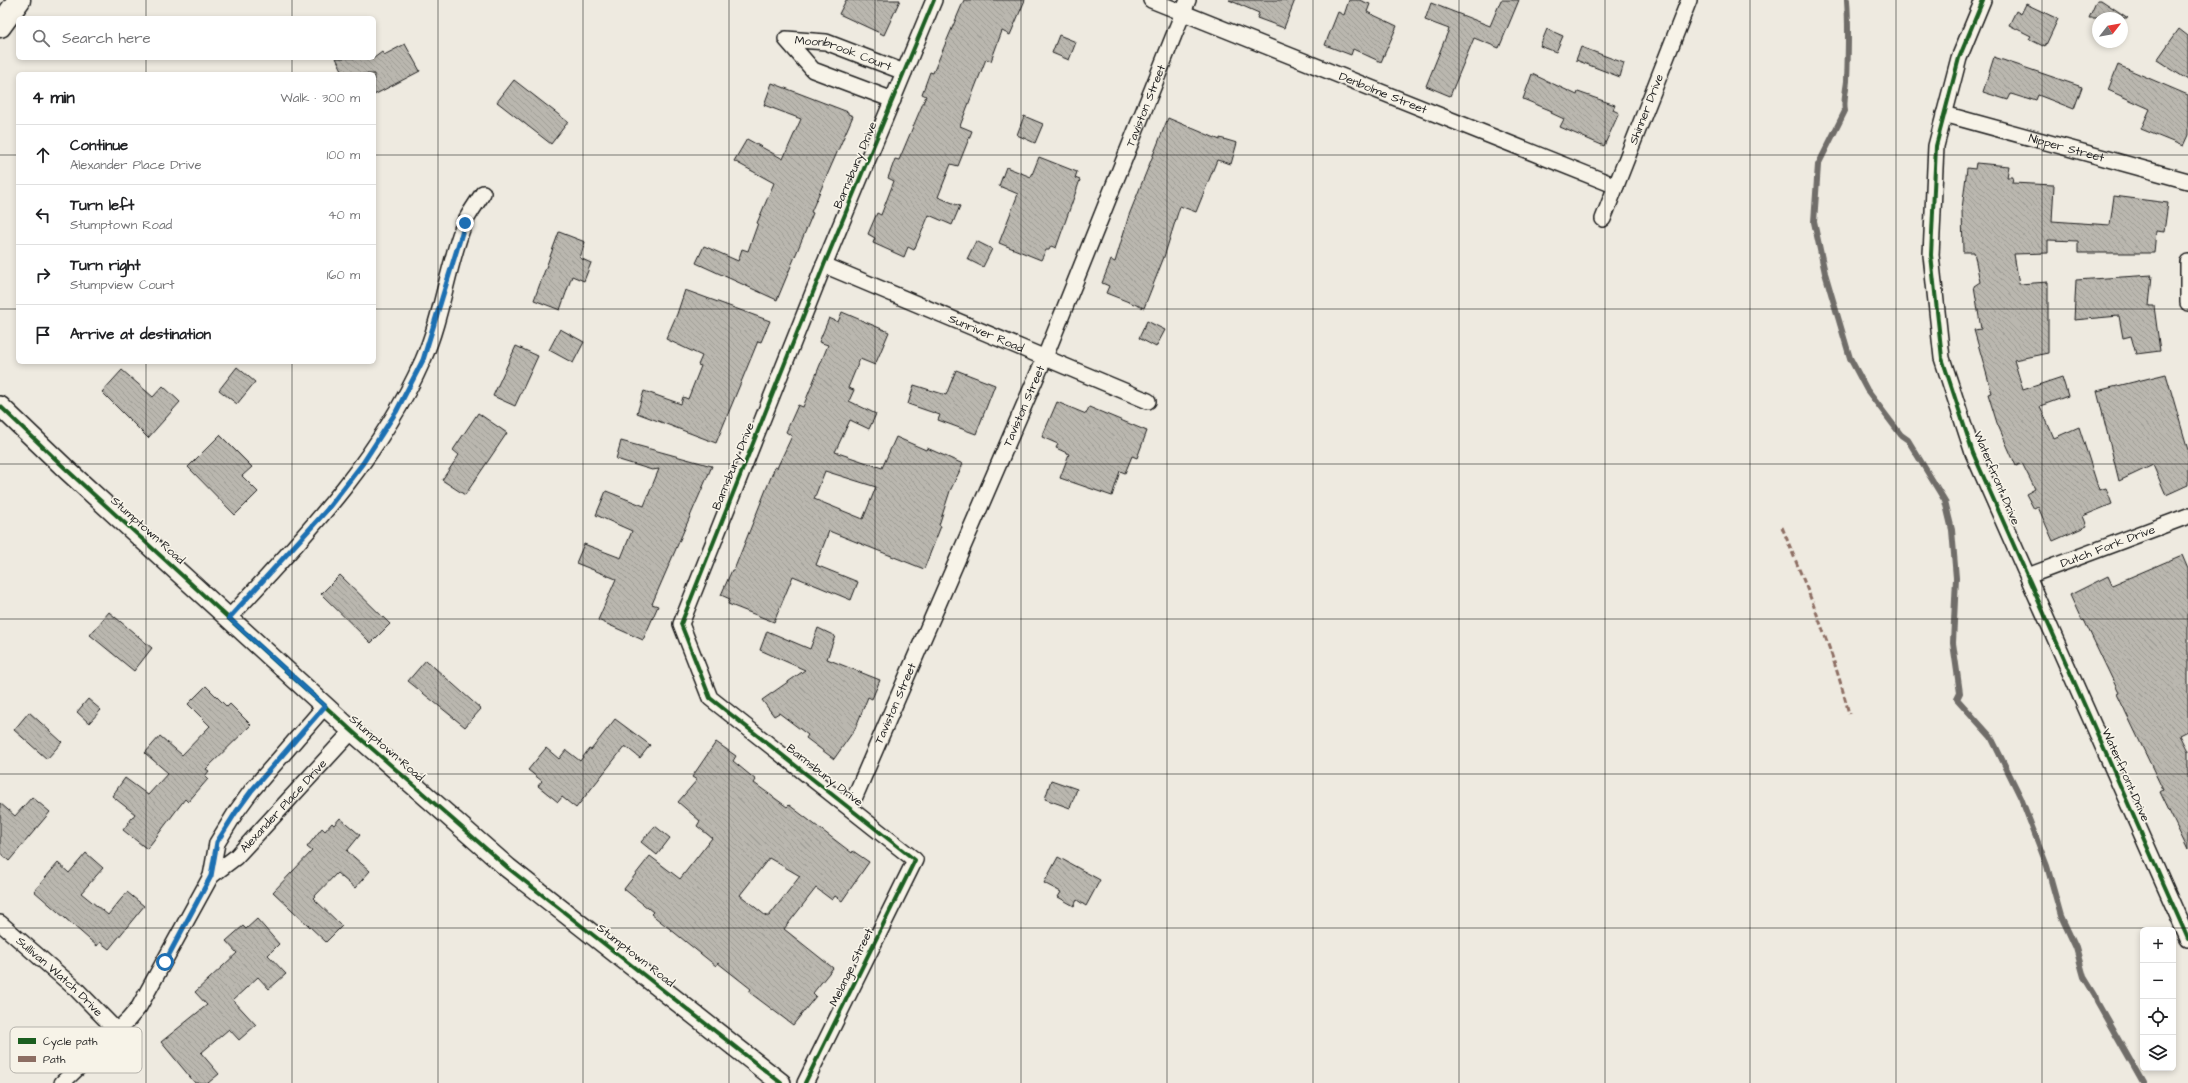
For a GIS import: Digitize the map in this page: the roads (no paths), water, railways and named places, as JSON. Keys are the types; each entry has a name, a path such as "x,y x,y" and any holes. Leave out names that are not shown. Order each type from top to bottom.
{"main road":[{"path":"0,26 19,0"}],"street":[{"name":"Barnsbury Drive","path":"915,860 710,698 681,624 824,265 934,0"},
{"name":"Denbolme Street","path":"1151,0 1186,6 1616,186"},
{"name":"Shinner Drive","path":"1603,219 1689,0"},
{"name":"Waterfront Drive","path":"1983,0 1959,58 1936,146 1931,255 1942,358 1973,454 2188,939"},
{"name":"Taviston Street","path":"850,808 1044,357 1186,6"},
{"name":"Moonbrook Court","path":"893,100 814,70 786,39 826,42 904,72"},
{"name":"Nipper Street","path":"1944,114 2188,181"},
{"path":"229,618 326,511 363,463 396,412 423,360 465,223 483,193"},
{"path":"2188,262 2188,303"},
{"name":"Sunriver Road","path":"824,265 1148,401"},
{"name":"Stumptown Road","path":"0,406 68,472 352,731 508,868 781,1083"},
{"name":"Dutch Fork Drive","path":"2028,576 2188,516"},
{"name":"Alexander Place Drive","path":"120,1027 138,1007 211,876 217,842 236,812 252,790 325,706"},
{"name":"Alexander Place Drive","path":"211,876 236,857 352,731"},
{"name":"Melange Street","path":"805,1083 915,860"},
{"name":"Sullivan Watch Drive","path":"1,926 76,989 113,1027"},
{"name":"Alexander Place Drive","path":"62,1083 73,1073"}],"waterway":[{"path":"1847,0 1848,51 1847,81 1844,100 1845,111 1818,165 1814,222 1825,273 1850,358 1867,390 1901,435 1908,440 1945,501 1952,530 1956,578 1953,643 1960,693 1957,699 1991,737 2021,798 2047,866 2061,916 2076,948 2084,977 2143,1083"}]}
